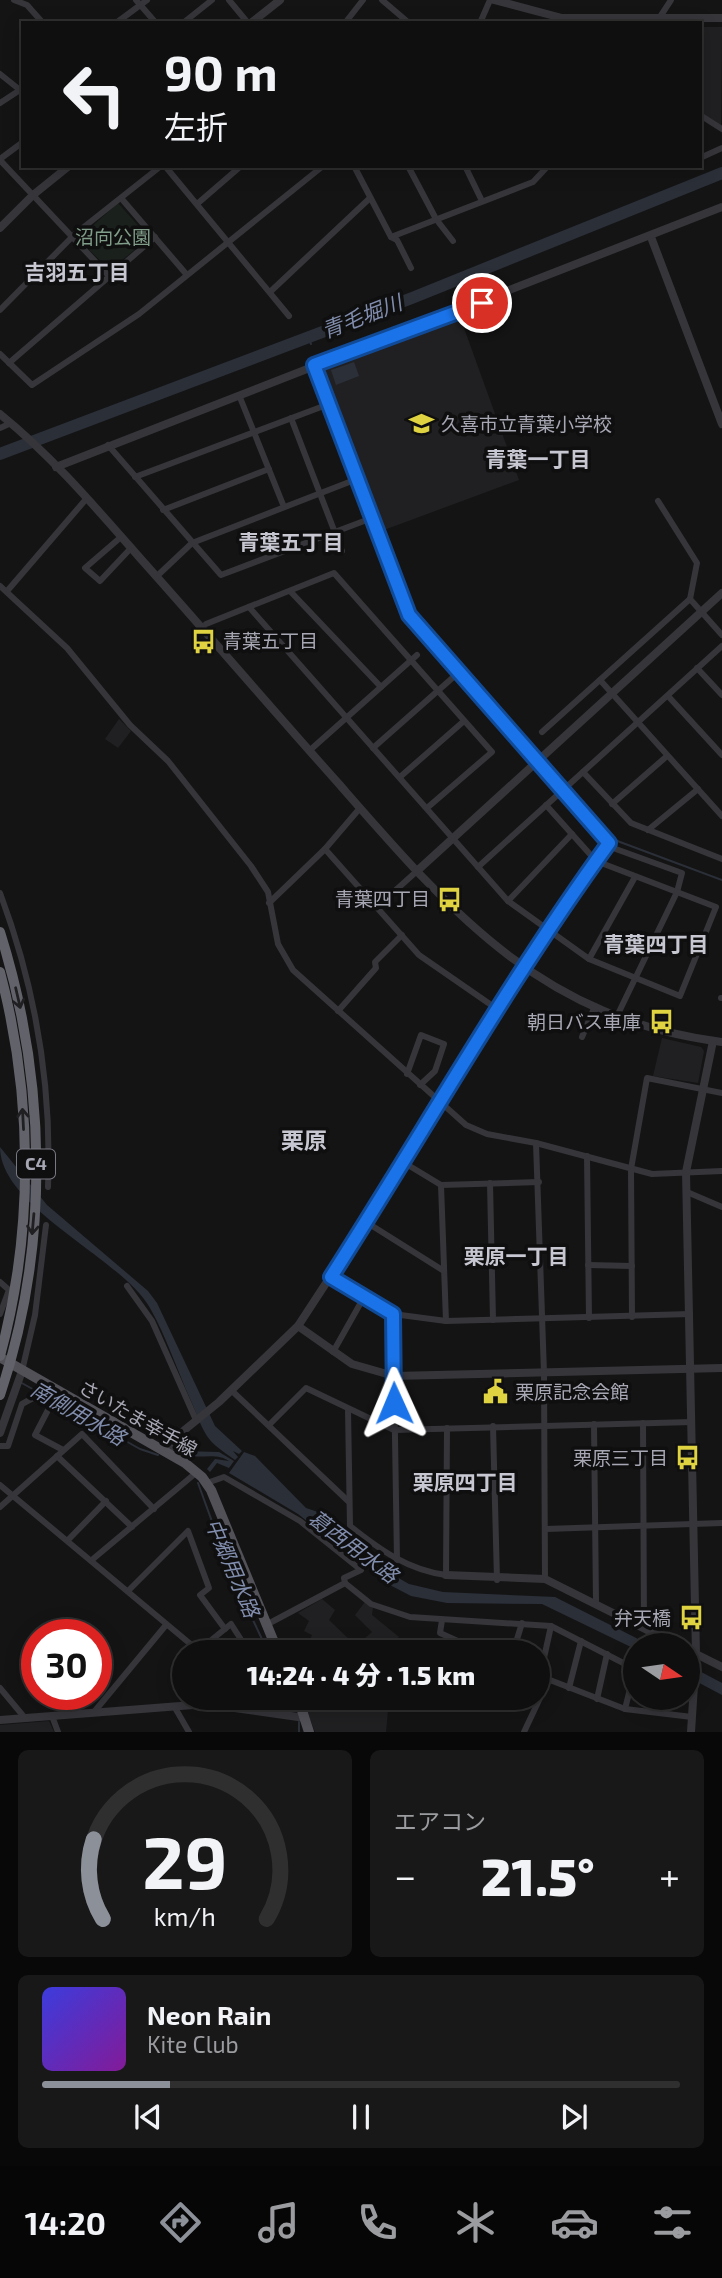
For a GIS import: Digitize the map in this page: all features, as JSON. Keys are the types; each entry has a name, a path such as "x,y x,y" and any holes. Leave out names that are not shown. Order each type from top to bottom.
{"highway":[{"name":"C4","path":"0,932 27,1042 36,1157 27,1280 14,1347 0,1395"},
{"name":"C4","path":"0,972 19,1066 25,1164 20,1246 13,1300 0,1357"}],"main road":[{"name":"さいたま幸手線","path":"0,1357 167,1452 197,1472 207,1483 273,1640"},
{"path":"302,1710 309,1732"}],"street":[{"path":"14,0 29,2 42,21"},
{"path":"118,21 138,3 147,0"},
{"path":"186,21 212,0"},
{"path":"229,0 247,21"},
{"path":"252,21 280,0"},
{"path":"347,21 363,0"},
{"path":"382,0 407,21"},
{"path":"481,21 492,0 562,18 658,21 722,18"},
{"path":"524,10 529,0"},
{"path":"658,21 671,0"},
{"path":"138,3 154,21"},
{"path":"0,75 21,89 0,103"},
{"path":"702,116 722,129"},
{"path":"21,144 0,160 108,275"},
{"path":"702,157 722,148"},
{"path":"0,228 33,195 67,168"},
{"path":"0,310 71,237 160,168"},
{"path":"165,168 289,316"},
{"path":"197,204 239,168"},
{"path":"0,354 32,385 139,314 320,168"},
{"path":"355,168 391,237 397,240 411,268"},
{"path":"409,168 436,219 453,241"},
{"path":"466,168 482,201"},
{"path":"391,237 533,182 546,168"},
{"path":"121,198 187,275"},
{"path":"270,292 370,198"},
{"path":"56,467 314,365 651,237 722,207"},
{"path":"9,363 155,237"},
{"path":"651,237 718,406 722,424"},
{"path":"314,365 409,615 613,848 682,873 677,892 617,1016"},
{"path":"239,395 284,507"},
{"path":"135,477 329,404"},
{"path":"0,414 87,498 309,751 468,925 524,969 595,1006 668,1032 718,1042 702,1089 686,1172 692,1422 692,1633"},
{"path":"291,418 342,551"},
{"path":"0,428 13,425"},
{"path":"108,445 221,575 372,518"},
{"path":"163,510 269,469"},
{"path":"156,577 192,543 357,479"},
{"path":"8,590 87,498"},
{"path":"542,732 690,599 697,563 658,501"},
{"path":"121,537 85,568 100,581 131,548"},
{"path":"206,624 334,573 414,658 437,690 492,752 427,808"},
{"path":"0,586 8,590 67,648 130,725 168,761 264,884 278,944 293,970 438,1102 476,1129 652,1174 722,1171"},
{"path":"290,591 381,687"},
{"path":"377,907 722,593"},
{"path":"690,599 722,635"},
{"path":"249,607 508,901 589,959 680,996 719,908 596,861 545,805"},
{"path":"478,867 722,646"},
{"path":"309,751 414,658"},
{"path":"697,668 722,695"},
{"path":"373,748 458,673"},
{"path":"600,680 722,816"},
{"path":"668,696 722,755"},
{"path":"400,777 464,720"},
{"path":"612,804 667,756"},
{"path":"583,772 631,824 722,859"},
{"path":"648,830 698,789"},
{"path":"269,903 325,849 360,808"},
{"path":"508,901 572,834"},
{"path":"167,1452 175,1438 209,1411 298,1325 366,1223 497,1009 609,843"},
{"path":"325,849 419,955 497,1009"},
{"path":"589,959 635,877"},
{"path":"0,892 20,954 37,1027 46,1096 48,1186"},
{"path":"338,1011 376,968 375,961 402,935"},
{"path":"582,1037 595,1006"},
{"path":"407,1074 421,1035 444,1044 435,1071 420,1086"},
{"path":"632,1317 631,1168 647,1078 722,1093"},
{"path":"536,1143 544,1373 545,1579"},
{"path":"587,1156 589,1318"},
{"path":"402,1162 441,1185 539,1182"},
{"path":"490,1184 494,1320"},
{"path":"441,1185 446,1321"},
{"path":"687,1192 722,1207"},
{"path":"366,1223 444,1271"},
{"path":"0,1433 22,1371 36,1308 46,1225"},
{"path":"588,1265 632,1266"},
{"path":"331,1277 393,1314 446,1321 690,1314"},
{"path":"0,1282 9,1290 0,1314"},
{"path":"127,1286 152,1321 197,1419"},
{"path":"333,1352 364,1297"},
{"path":"393,1314 397,1560"},
{"path":"298,1325 333,1352 364,1369 394,1376 722,1368"},
{"path":"269,1424 306,1388 394,1430 692,1422"},
{"path":"231,1390 348,1501"},
{"path":"0,1446 8,1446 22,1404 33,1398 42,1404"},
{"path":"348,1409 350,1526 397,1560 422,1572 497,1580 545,1579 654,1633"},
{"path":"48,1410 35,1435 63,1450"},
{"path":"643,1423 645,1628"},
{"path":"594,1424 596,1602"},
{"path":"493,1426 497,1580"},
{"path":"446,1575 447,1428"},
{"path":"0,1507 82,1434 154,1509"},
{"path":"57,1456 132,1527"},
{"path":"93,1559 197,1472"},
{"path":"207,1483 224,1477 300,1521 360,1570 344,1578 345,1583 371,1604 410,1617 551,1626 623,1663"},
{"path":"0,1485 93,1559 185,1640"},
{"path":"68,1539 106,1501"},
{"path":"546,1529 722,1524"},
{"path":"128,1591 188,1531 209,1588 200,1595 225,1629"},
{"path":"266,1625 345,1583"},
{"path":"442,1620 440,1633 455,1640"},
{"path":"517,1640 522,1623"},
{"path":"212,1640 230,1624 241,1640"},
{"path":"94,1712 166,1625"},
{"path":"547,1640 551,1626"},
{"path":"569,1688 581,1641"},
{"path":"597,1699 607,1654"},
{"path":"700,1656 722,1667"},
{"path":"550,1680 623,1708"},
{"path":"0,1688 25,1718"},
{"path":"0,1720 172,1706"},
{"path":"176,1710 190,1732"},
{"path":"256,1710 305,1718"},
{"path":"524,1732 534,1710"},
{"path":"633,1710 692,1717"},
{"path":"691,1732 692,1710"},
{"path":"52,1716 58,1732"}],"shaded area":[{"path":"702,27 722,27 721,126 702,113"},
{"name":"久喜市立青葉小学校","path":"460,317 519,480 384,530 322,368"},
{"path":"119,719 131,731 118,748 105,739"},
{"path":"662,1038 701,1047 704,1051 698,1083 653,1076"},
{"path":"322,1599 335,1610 329,1620 350,1640 310,1640 312,1635 304,1631 309,1621 298,1613"},
{"path":"365,1602 373,1607 372,1615 399,1637 395,1640 363,1640 372,1632 355,1615"},
{"path":"307,1710 388,1710 386,1732 315,1732"},
{"path":"49,1721 54,1732 0,1732 0,1725"}],"green space":[{"name":"沼向公園","path":"118,203 149,238 110,270 78,239"}],"water":[{"path":"354,362 359,376 336,385 331,370"},
{"path":"0,1147 47,1205 148,1291 157,1303 215,1426 242,1451 239,1454 233,1451 238,1457 235,1460 213,1443 204,1431 167,1342 150,1308 136,1289 40,1212 19,1191 5,1169"},
{"path":"179,1451 219,1452 234,1461 229,1468 217,1463 210,1472 207,1469 215,1459 229,1461 217,1456 191,1456"},
{"name":"葛西用水路","path":"244,1452 255,1456 306,1508 318,1512 344,1531 342,1536 388,1572 409,1584 443,1592 555,1597 626,1633 623,1633 623,1643 542,1604 447,1603 411,1596 386,1583 298,1514 229,1473"},
{"path":"700,1671 722,1683 722,1695 700,1683"}],"waterway":[{"name":"青毛堀川","path":"0,454 412,298 722,173"},
{"name":"青毛堀川","path":"308,337 311,344"},
{"path":"320,370 414,611 536,751"},
{"path":"548,765 565,784"},
{"path":"568,788 612,839 722,880"},
{"name":"南側用水路","path":"20,1382 140,1449 158,1455"},
{"name":"中郷用水路","path":"198,1483 230,1571 262,1640"},
{"name":"中郷用水路","path":"299,1722 299,1732"}],"place":[{"name":"久喜市立青葉小学校","path":"421,424"},
{"name":"青葉五丁目","path":"203,641"},
{"name":"青葉四丁目","path":"450,899"},
{"name":"朝日バス車庫","path":"661,1022"},
{"name":"栗原記念会館","path":"495,1392"},
{"name":"栗原三丁目","path":"688,1458"},
{"name":"弁天橋","path":"691,1618"}],"district":[{"name":"吉羽五丁目","path":"77,273"},
{"name":"青葉一丁目","path":"538,460"},
{"name":"青葉五丁目","path":"291,543"},
{"name":"青葉四丁目","path":"656,945"},
{"name":"栗原","path":"304,1141"},
{"name":"栗原一丁目","path":"516,1257"},
{"name":"栗原四丁目","path":"465,1483"}],"route":[{"path":"394,1403 393,1314 331,1277 472,1045 559,912 609,843 498,720 409,615 314,365 482,303"}]}
